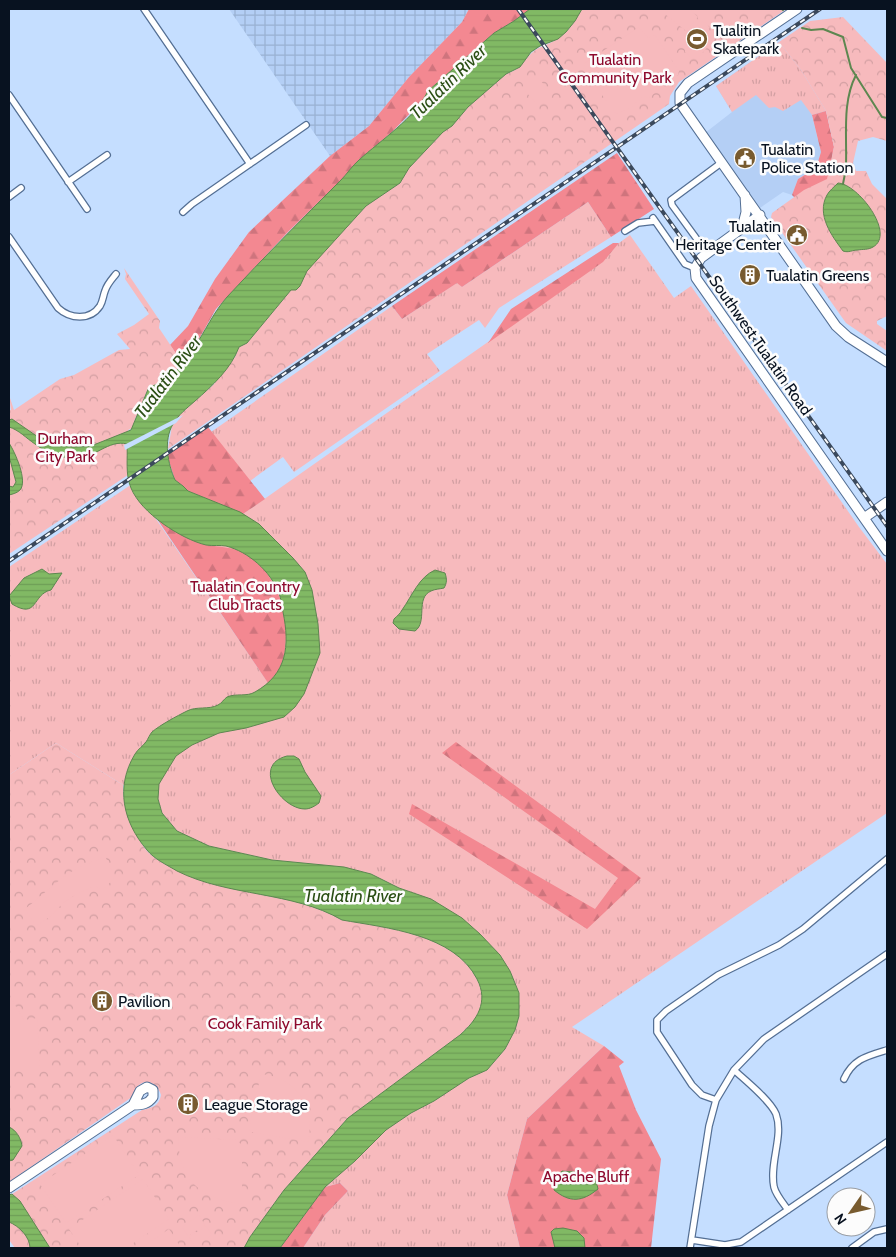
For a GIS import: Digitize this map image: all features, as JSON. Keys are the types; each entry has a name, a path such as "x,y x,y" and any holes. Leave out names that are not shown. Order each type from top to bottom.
{"main road":[{"path":"797,9 695,78 680,93 680,103 682,109 760,215 836,326 848,337 887,362"},
{"path":"742,228 746,212 745,194"},
{"name":"Southwest Tualatin Road","path":"760,215 698,261 695,268 696,278 887,551"},
{"path":"864,518 887,502"},
{"path":"9,1188 133,1105"}],"street":[{"path":"144,9 250,164"},
{"path":"9,95 87,209"},
{"path":"183,212 306,125"},
{"path":"68,182 107,155"},
{"path":"707,253 672,205 671,200 721,163"},
{"path":"9,197 21,188"},
{"path":"625,231 638,223 654,220 685,264 695,268"},
{"path":"9,236 58,308 68,315 84,316 98,308 102,302 105,289 116,274"},
{"path":"716,1100 702,1095 692,1085 657,1032 658,1020 666,1011 718,974 779,944 803,929 887,859"},
{"path":"690,1248 709,1126 716,1100 734,1070 764,1039 887,954"},
{"path":"844,1079 854,1063 887,1050"},
{"path":"734,1070 768,1103 776,1114 778,1127 772,1172 774,1189 788,1210"},
{"path":"692,1240 725,1245 741,1242 887,1142"},
{"path":"852,1248 874,1232 887,1229"}],"shaded area":[{"path":"229,9 469,9 462,22 409,77 369,126 330,156"},
{"path":"779,42 801,70 826,111 812,116 821,152 816,168 798,179 792,195 783,192 760,208 705,133 732,112 716,86"}],"green space":[{"path":"469,9 530,9 494,33 428,91 424,99 393,131 358,161 287,233 216,309 183,364 170,345 188,326 215,279 249,232 330,156 369,126 409,77 462,22"},
{"name":"Tualatin Community Park","path":"582,9 785,10 679,82 670,96 669,104 168,449 172,426 178,416 213,385 235,357 239,347 247,343 291,290 296,290 306,271 366,206 400,183 409,168 443,132 452,126 468,107 506,74 519,67 535,50 556,40 565,33"},
{"path":"669,9 689,9 698,17 686,31 665,14"},
{"path":"843,17 887,63 887,141 873,137 858,141 853,163 856,171 866,171 872,184 887,199 887,316 877,321 877,324 887,331 887,351 846,323 771,217 772,213 804,190 827,179 834,147 826,111 801,70 779,42 810,21"},
{"name":"Tualitin Skatepark","path":"700,21 706,23 710,28 704,32 705,37 711,43 699,57 691,57 685,52 684,41"},
{"path":"639,27 648,38 655,35 679,71 678,75 648,98 644,96 630,108 616,114 583,69 585,63"},
{"path":"779,42 801,70 826,111 812,115 801,100 783,111 775,107 769,108 756,95 732,112 716,86"},
{"path":"538,78 550,91 537,104 525,91"},
{"path":"826,111 834,147 828,179 802,205 792,195 798,179 816,168 821,152 812,115"},
{"path":"617,153 654,209 611,237 588,202 462,287 457,283 402,319 392,306"},
{"path":"588,202 611,237 499,308 485,328 479,320 427,354 440,371 294,472 283,457 250,481 211,432 392,306 402,319 458,282 462,287"},
{"path":"630,235 674,298 691,286 859,527 887,564 887,813 572,1027 604,1046 527,1119 507,1195 520,1248 303,1248 325,1215 348,1191 340,1183 325,1187 386,1130 469,1078 487,1070 505,1049 515,1030 519,1016 519,993 510,971 399,888 371,874 343,867 272,860 209,846 177,831 162,813 158,799 139,795 56,743 9,775 9,567 132,484 271,687 203,542 602,262 619,243"},
{"path":"613,243 619,243 603,262 488,343 511,309"},
{"name":"Durham City Park","path":"124,268 160,321 159,328 183,364 160,384 148,389 133,428 128,430 128,475 9,554 9,410 11,410 9,395 14,410 60,379 74,375 119,350 130,349 117,334 149,314 125,279"},
{"path":"208,427 265,499 243,514 188,491 175,480 167,455"},
{"name":"Tualatin Country Club Tracts","path":"155,516 172,529 190,539 204,544 243,552 257,562 271,580 277,590 284,613 286,635 283,661 268,683"},
{"path":"456,742 641,878 587,929 409,814 412,804 595,909 618,878 442,753"},
{"name":"Cook Family Park","path":"56,743 123,785 128,818 141,843 147,851 165,864 196,879 302,904 342,920 398,930 436,943 453,952 466,964 481,988 482,1003 472,1023 460,1035 348,1118 284,1190 244,1248 15,1248 9,1240 9,1196 142,1110 154,1106 159,1102 161,1095 152,1083 141,1083 136,1088 132,1097 9,1182 9,775"},
{"path":"105,856 115,877 106,887 102,889 94,886 75,895 63,903 51,916 36,926 25,909 69,873"},
{"path":"9,995 24,1020 37,1018 40,1066 36,1070 9,1070"},
{"name":"Apache Bluff","path":"604,1046 624,1062 619,1066 636,1110 661,1159 651,1248 520,1248 507,1195 527,1119"},
{"path":"261,1074 285,1081 301,1096 309,1117 308,1142 251,1132 249,1129"},
{"path":"113,1135 139,1175 66,1223 40,1184"},
{"path":"179,1137 236,1140 242,1145 242,1204 215,1198 195,1185 187,1176 182,1165 179,1152"},
{"path":"143,1179 169,1219 126,1248 82,1248 69,1229"},
{"path":"340,1183 348,1191 325,1215 303,1248 280,1248 325,1187"},
{"path":"199,1215 205,1225 188,1236 182,1227"},
{"path":"206,1226 212,1235 195,1247 189,1237"},
{"path":"169,1229 181,1248 141,1248"}],"water":[{"name":"Tualatin River","path":"530,9 582,9 566,32 558,39 540,46 531,52 520,67 506,74 468,107 452,126 443,132 409,168 400,183 366,206 307,271 300,286 296,290 291,290 247,343 239,347 231,363 220,377 177,418 168,438 170,467 175,480 188,491 240,512 259,524 305,572 312,590 318,624 320,653 304,694 295,707 284,717 246,728 219,733 192,745 176,756 159,784 158,799 162,813 177,831 209,846 272,860 344,867 371,874 399,888 431,899 462,918 500,955 510,971 519,993 519,1016 515,1030 505,1049 487,1070 469,1078 386,1130 325,1187 280,1248 244,1248 284,1190 348,1118 460,1035 472,1023 481,1003 480,987 477,979 466,964 453,952 436,943 398,930 342,920 302,904 218,886 177,871 147,850 132,828 125,804 125,779 135,754 159,726 191,710 219,704 227,697 255,692 274,677 280,668 286,648 285,624 279,593 270,577 251,558 226,546 206,545 185,537 163,524 143,507 129,483 127,444 114,444 82,458 65,457 44,450 9,427 9,420 12,419 38,437 72,447 91,446 131,430 149,387 175,373 185,362 218,308 241,282 341,180 356,162 397,128 415,110 428,91 494,33"},
{"path":"838,183 855,192 872,210 880,232 879,241 873,247 849,252 843,251 830,232 824,218 824,203 828,194"},
{"path":"9,443 22,474 22,486 16,493 9,495 9,486 13,487 16,482 9,456"},
{"path":"42,569 49,574 62,573 51,590 45,592 31,608 20,608 12,604 9,596 24,578"},
{"path":"435,570 445,573 446,584 444,588 433,590 426,594 422,604 421,622 415,631 399,629 393,623 394,619 424,577"},
{"path":"287,756 294,756 299,759 321,796 319,803 305,809 296,807 279,795 271,777 271,768 276,761"},
{"path":"9,1127 18,1135 22,1146 13,1160 9,1161"},
{"path":"562,1171 589,1175 593,1178 598,1189 581,1198 571,1199 565,1197 554,1190 556,1178"},
{"path":"12,1194 20,1201 50,1248 30,1248 30,1244 23,1232 9,1222 9,1195"},
{"path":"563,1228 577,1231 584,1238 585,1248 555,1248 551,1232 554,1229"}],"pier":[{"path":"183,415 176,423 125,450 124,445"}],"waterway":[{"path":"802,28 811,30 823,29 843,37 851,68 882,117 887,118"},
{"path":"843,184 846,167 847,107 856,75"}],"railway":[{"path":"518,9 887,526"},
{"path":"9,561 820,9"}],"place":[{"name":"Tualitin Skatepark","path":"697,39"},
{"name":"Tualatin Police Station","path":"745,158"},
{"name":"Tualatin Heritage Center","path":"797,235"},
{"name":"Tualatin Greens","path":"750,275"},
{"name":"Pavilion","path":"102,1001"},
{"name":"League Storage","path":"188,1104"}]}
